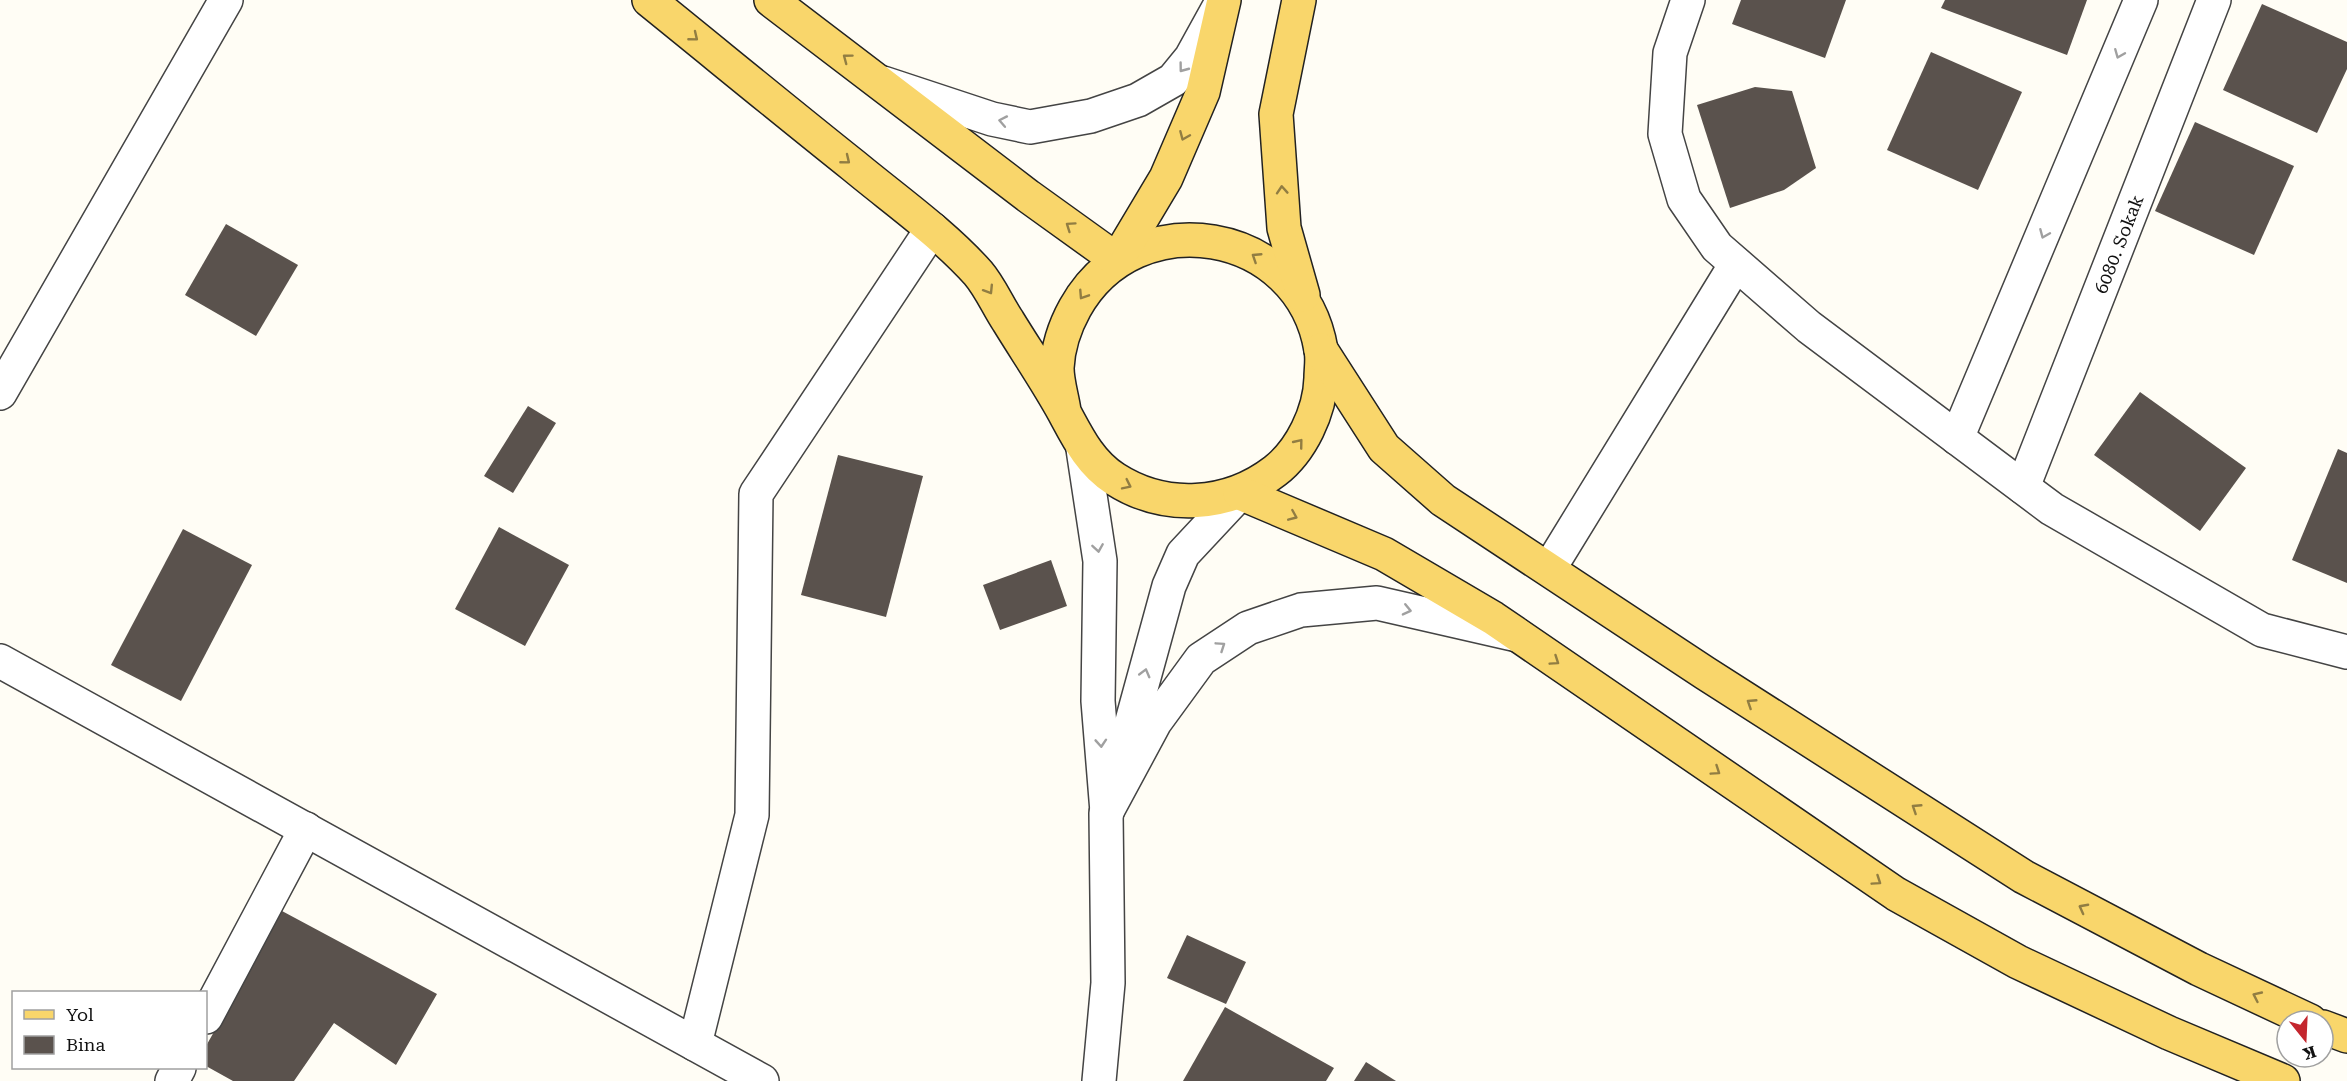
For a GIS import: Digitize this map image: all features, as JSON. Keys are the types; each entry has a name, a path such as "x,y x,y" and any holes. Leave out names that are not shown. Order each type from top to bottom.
{"main road":[{"path":"649,0 932,230 979,275 1064,411 1083,449 1114,478 1152,497 1196,502 1240,493 1277,470 1305,436 1321,394 1321,350"},
{"path":"771,0 1028,196 1117,260"},
{"path":"1064,411 1057,368 1065,327 1086,289 1117,260 1166,178 1203,92 1224,0"},
{"path":"1299,0 1276,114 1284,228 1321,350 1384,448 1443,500 1715,680 2024,877 2199,969 2284,1009"},
{"path":"1117,260 1156,242 1200,238 1243,249 1280,273 1307,308"},
{"path":"1240,493 1384,554 1519,636 1896,894 2018,962 2169,1034 2283,1081"}],"street":[{"path":"0,393 226,0"},
{"path":"878,82 992,119 1030,127 1091,116 1138,100 1173,80 1191,58 1224,0"},
{"path":"1688,0 1670,53 1665,134 1684,199 1718,247 1809,327 2052,509 2262,630 2347,652"},
{"path":"1957,438 2141,0"},
{"name":"6080. Sokak","path":"2023,487 2214,0"},
{"path":"695,1044 752,815 756,494 932,230"},
{"path":"1549,569 1737,264"},
{"path":"1083,449 1100,561 1098,701 1106,813 1108,983 1100,1081"},
{"path":"1106,813 1169,586 1183,554 1240,493"},
{"path":"1106,813 1155,722 1201,659 1248,628 1301,610 1377,603 1519,636"},
{"path":"0,661 762,1081"},
{"path":"207,1015 306,829"}],"building":[{"path":"1741,0 1846,0 1825,58 1732,24"},
{"path":"1945,0 2087,0 2067,55 1941,8"},
{"path":"2262,4 2347,42 2347,69 2317,133 2223,90"},
{"path":"1931,52 2022,92 1978,190 1887,150"},
{"path":"1755,87 1792,91 1816,168 1784,190 1730,208 1697,105"},
{"path":"2195,122 2294,166 2254,255 2155,211"},
{"path":"226,224 298,265 256,336 185,295"},
{"path":"2140,392 2246,468 2200,531 2094,455"},
{"path":"528,406 556,423 513,493 484,476"},
{"path":"2338,449 2347,453 2347,583 2292,560"},
{"path":"838,455 923,476 886,617 801,595"},
{"path":"499,527 569,565 525,646 455,609"},
{"path":"183,529 252,565 181,701 111,665"},
{"path":"1051,560 1067,606 1000,630 983,585"},
{"path":"282,911 437,994 396,1065 334,1023 294,1081 233,1081 207,1067 207,1044"},
{"path":"1187,935 1246,962 1226,1004 1167,978"},
{"path":"1225,1007 1334,1068 1326,1081 1183,1081"},
{"path":"1366,1062 1396,1081 1354,1081"}]}
